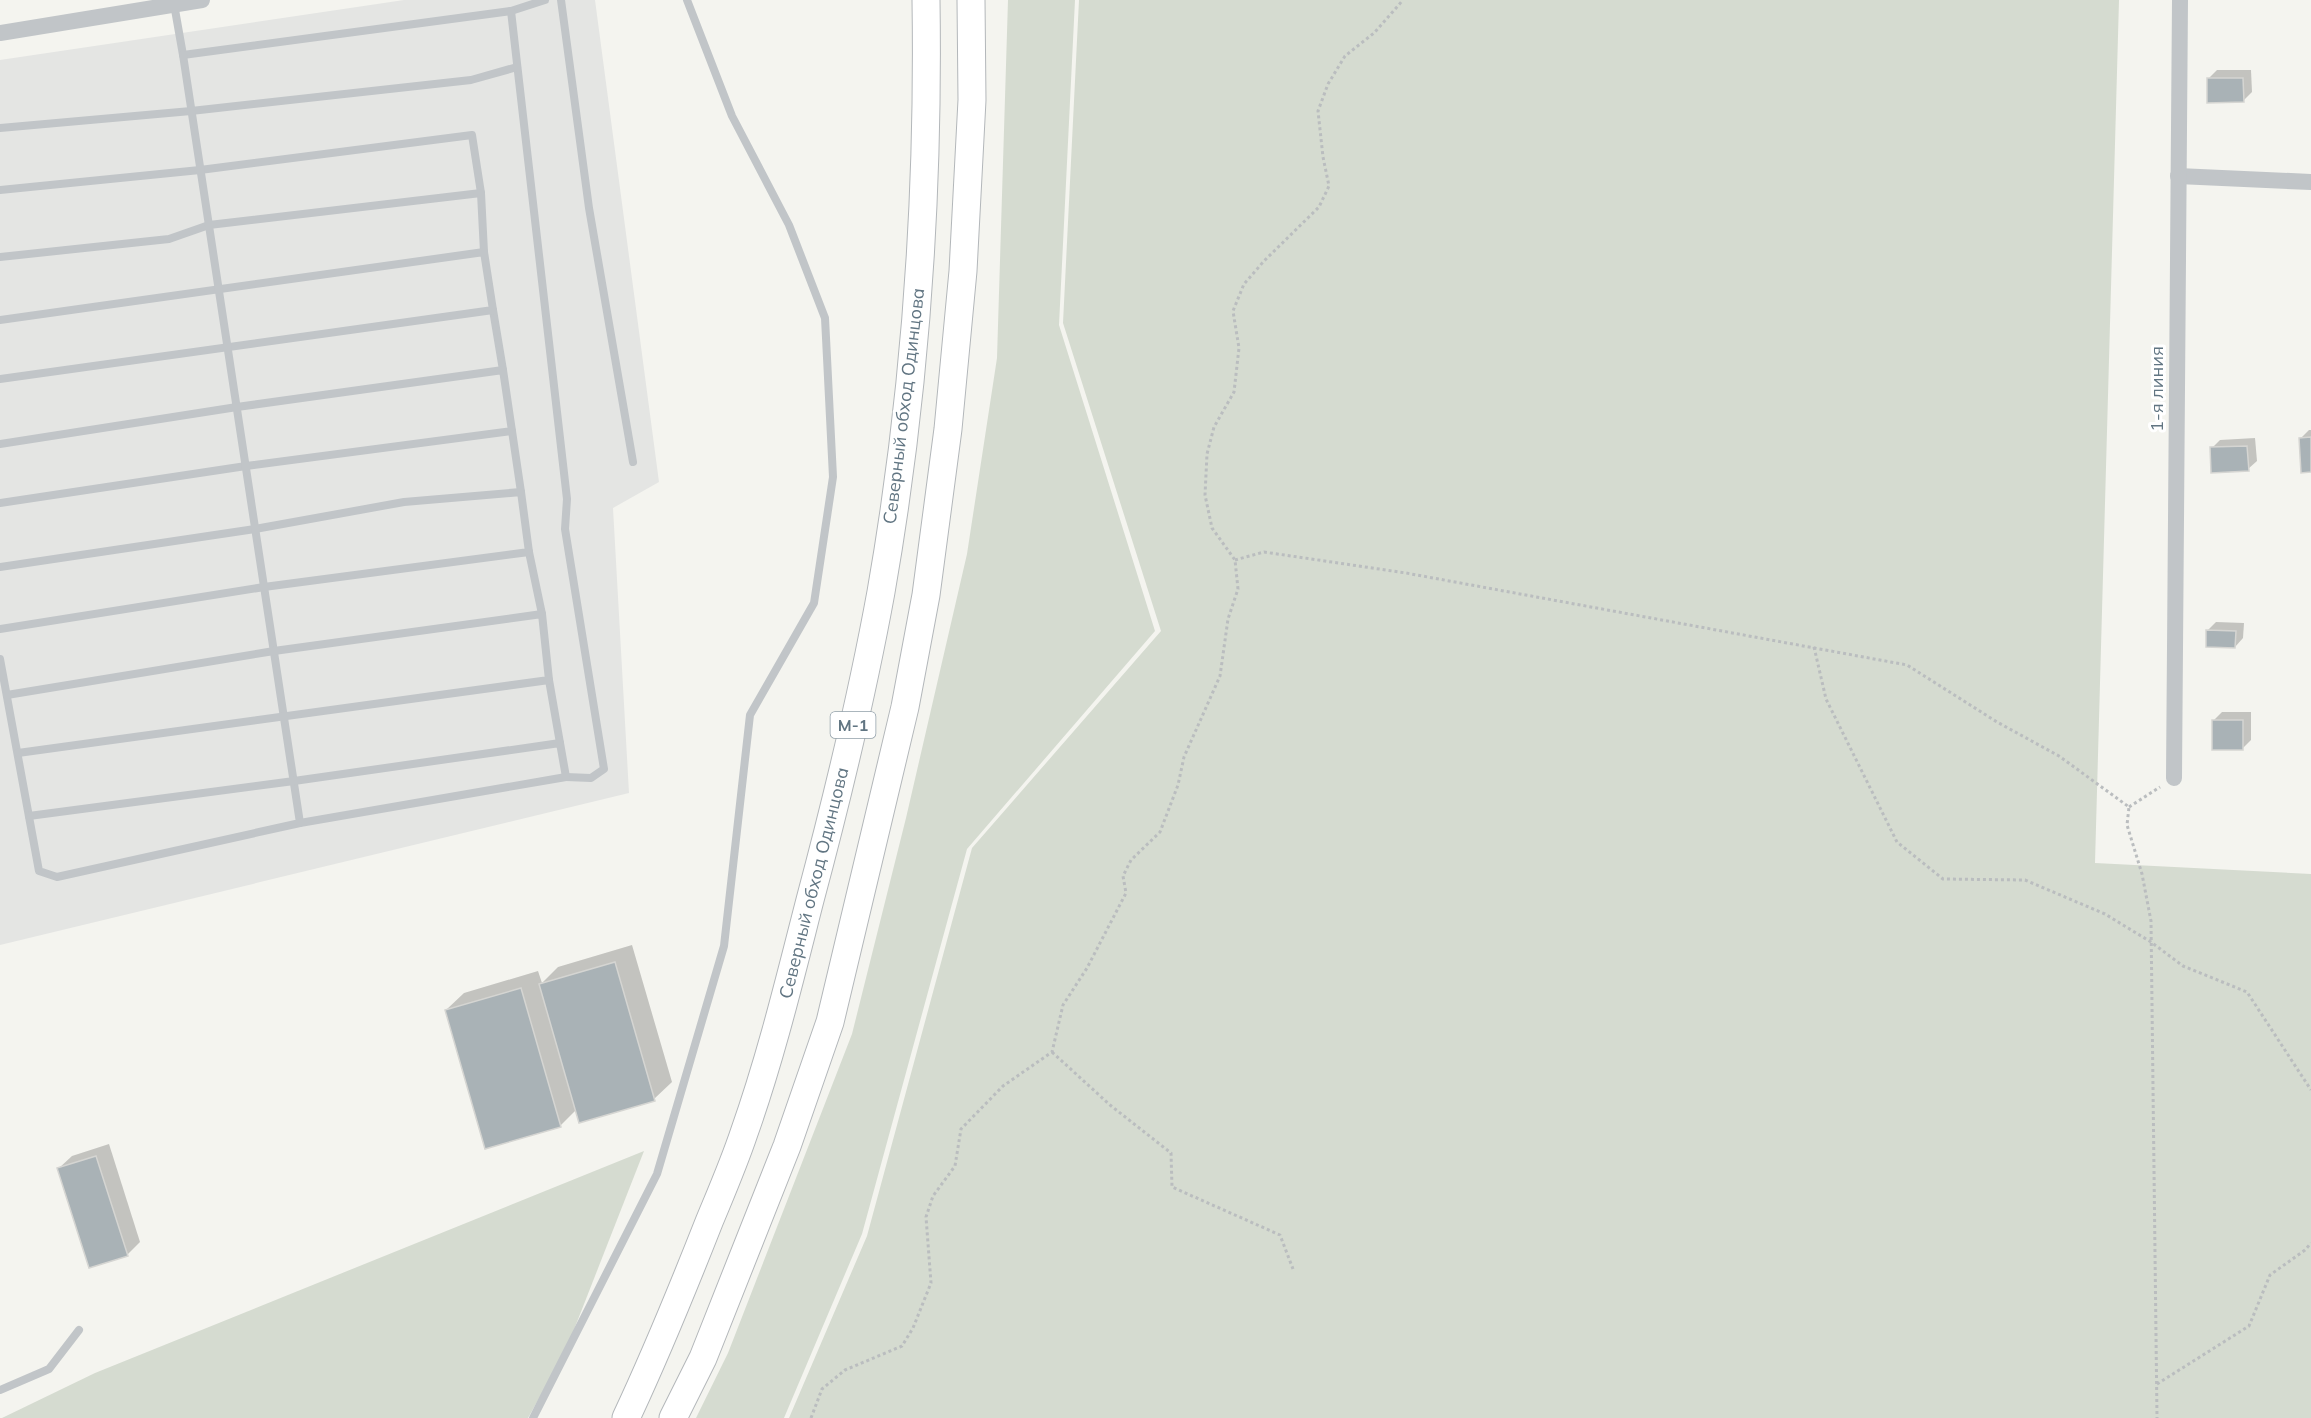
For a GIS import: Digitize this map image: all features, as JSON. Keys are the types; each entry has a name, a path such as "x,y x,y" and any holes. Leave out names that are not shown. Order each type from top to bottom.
{"highway":[{"name":"Северный обход Одинцова","path":"626,1418 661,1344 744,1134 805,921 859,699 881,591 905,415 919,273 927,97 926,0"},
{"name":"М-1","path":"673,1418 703,1358 787,1146 830,1022 905,707 926,595 948,429 962,282 972,100 971,0"}],"street":[{"path":"0,33 197,0"},
{"name":"1-я линия","path":"2174,778 2180,0"},
{"path":"2178,176 2311,182"}],"lane":[{"path":"183,55 511,11 545,0"},
{"path":"561,0 589,208 633,462"},
{"path":"533,1418 657,1174 724,946 750,716 814,603 833,477 825,318 789,225 732,116 687,0"},
{"path":"174,4 300,823"},
{"path":"0,659 39,871 57,877 300,823 566,777 591,778 604,769 565,529 567,499 511,11"},
{"path":"0,128 191,111 471,80 517,67"},
{"path":"0,190 200,170 472,135 481,193 484,252 529,552 542,614 549,680 566,777"},
{"path":"0,257 169,239 209,225 481,193"},
{"path":"0,320 484,252"},
{"path":"0,379 494,310"},
{"path":"0,444 237,407 503,370"},
{"path":"0,503 246,466 512,431"},
{"path":"0,567 255,529 404,502 521,492"},
{"path":"0,630 264,586 529,552"},
{"path":"7,695 274,651 542,614"},
{"path":"18,753 549,680"},
{"path":"29,816 560,743"},
{"path":"0,1390 49,1369 79,1330"}],"path":[{"path":"811,1418 822,1389 845,1370 902,1346 913,1328 931,1282 926,1217 933,1196 955,1166 961,1129 1003,1086 1052,1052 1063,1005 1087,968 1126,893 1123,876 1131,860 1160,832 1178,785 1184,757 1220,676 1228,619 1238,589 1235,560 1212,528 1205,495 1207,454 1214,427 1234,392 1239,348 1233,311 1244,284 1263,261 1320,207 1329,186 1318,111 1329,84 1345,56 1374,33 1403,0"},
{"path":"1235,560 1264,552 1406,573 1907,665 1997,722 2059,756 2129,807"},
{"path":"1814,647 1826,699 1898,842 1943,879 2025,880 2104,914 2151,942 2183,966 2247,992 2311,1090"},
{"path":"2129,807 2174,778"},
{"path":"2129,807 2127,825 2142,874 2151,921 2157,1418"},
{"path":"1052,1052 1110,1105 1171,1153 1172,1187 1280,1235 1293,1269"},
{"path":"2157,1384 2249,1326 2270,1275 2305,1250 2311,1243"}],"shaded area":[{"path":"404,0 595,0 659,482 613,508 629,793 0,945 0,60"},
{"path":"1008,0 1075,0 1059,325 1155,631 967,849 862,1234 784,1418 696,1418 728,1353 852,1034 906,818 967,554 997,358"},
{"path":"1079,0 2119,0 2095,863 2311,874 2311,1418 789,1418 867,1236 972,848 1161,631 1063,323"},
{"path":"644,1151 566,1350 528,1418 2,1418 95,1373"}],"building":[{"path":"2207,78 2243,78 2244,102 2207,103"},
{"path":"2311,437 2311,472 2301,473 2299,438"},
{"path":"2247,446 2249,471 2211,473 2210,447"},
{"path":"2206,630 2236,631 2235,648 2206,647"},
{"path":"2212,720 2243,720 2243,750 2212,750"},
{"path":"615,962 655,1101 579,1123 539,984"},
{"path":"521,988 561,1127 485,1149 445,1010"},
{"path":"96,1156 128,1256 89,1268 57,1168"}]}
